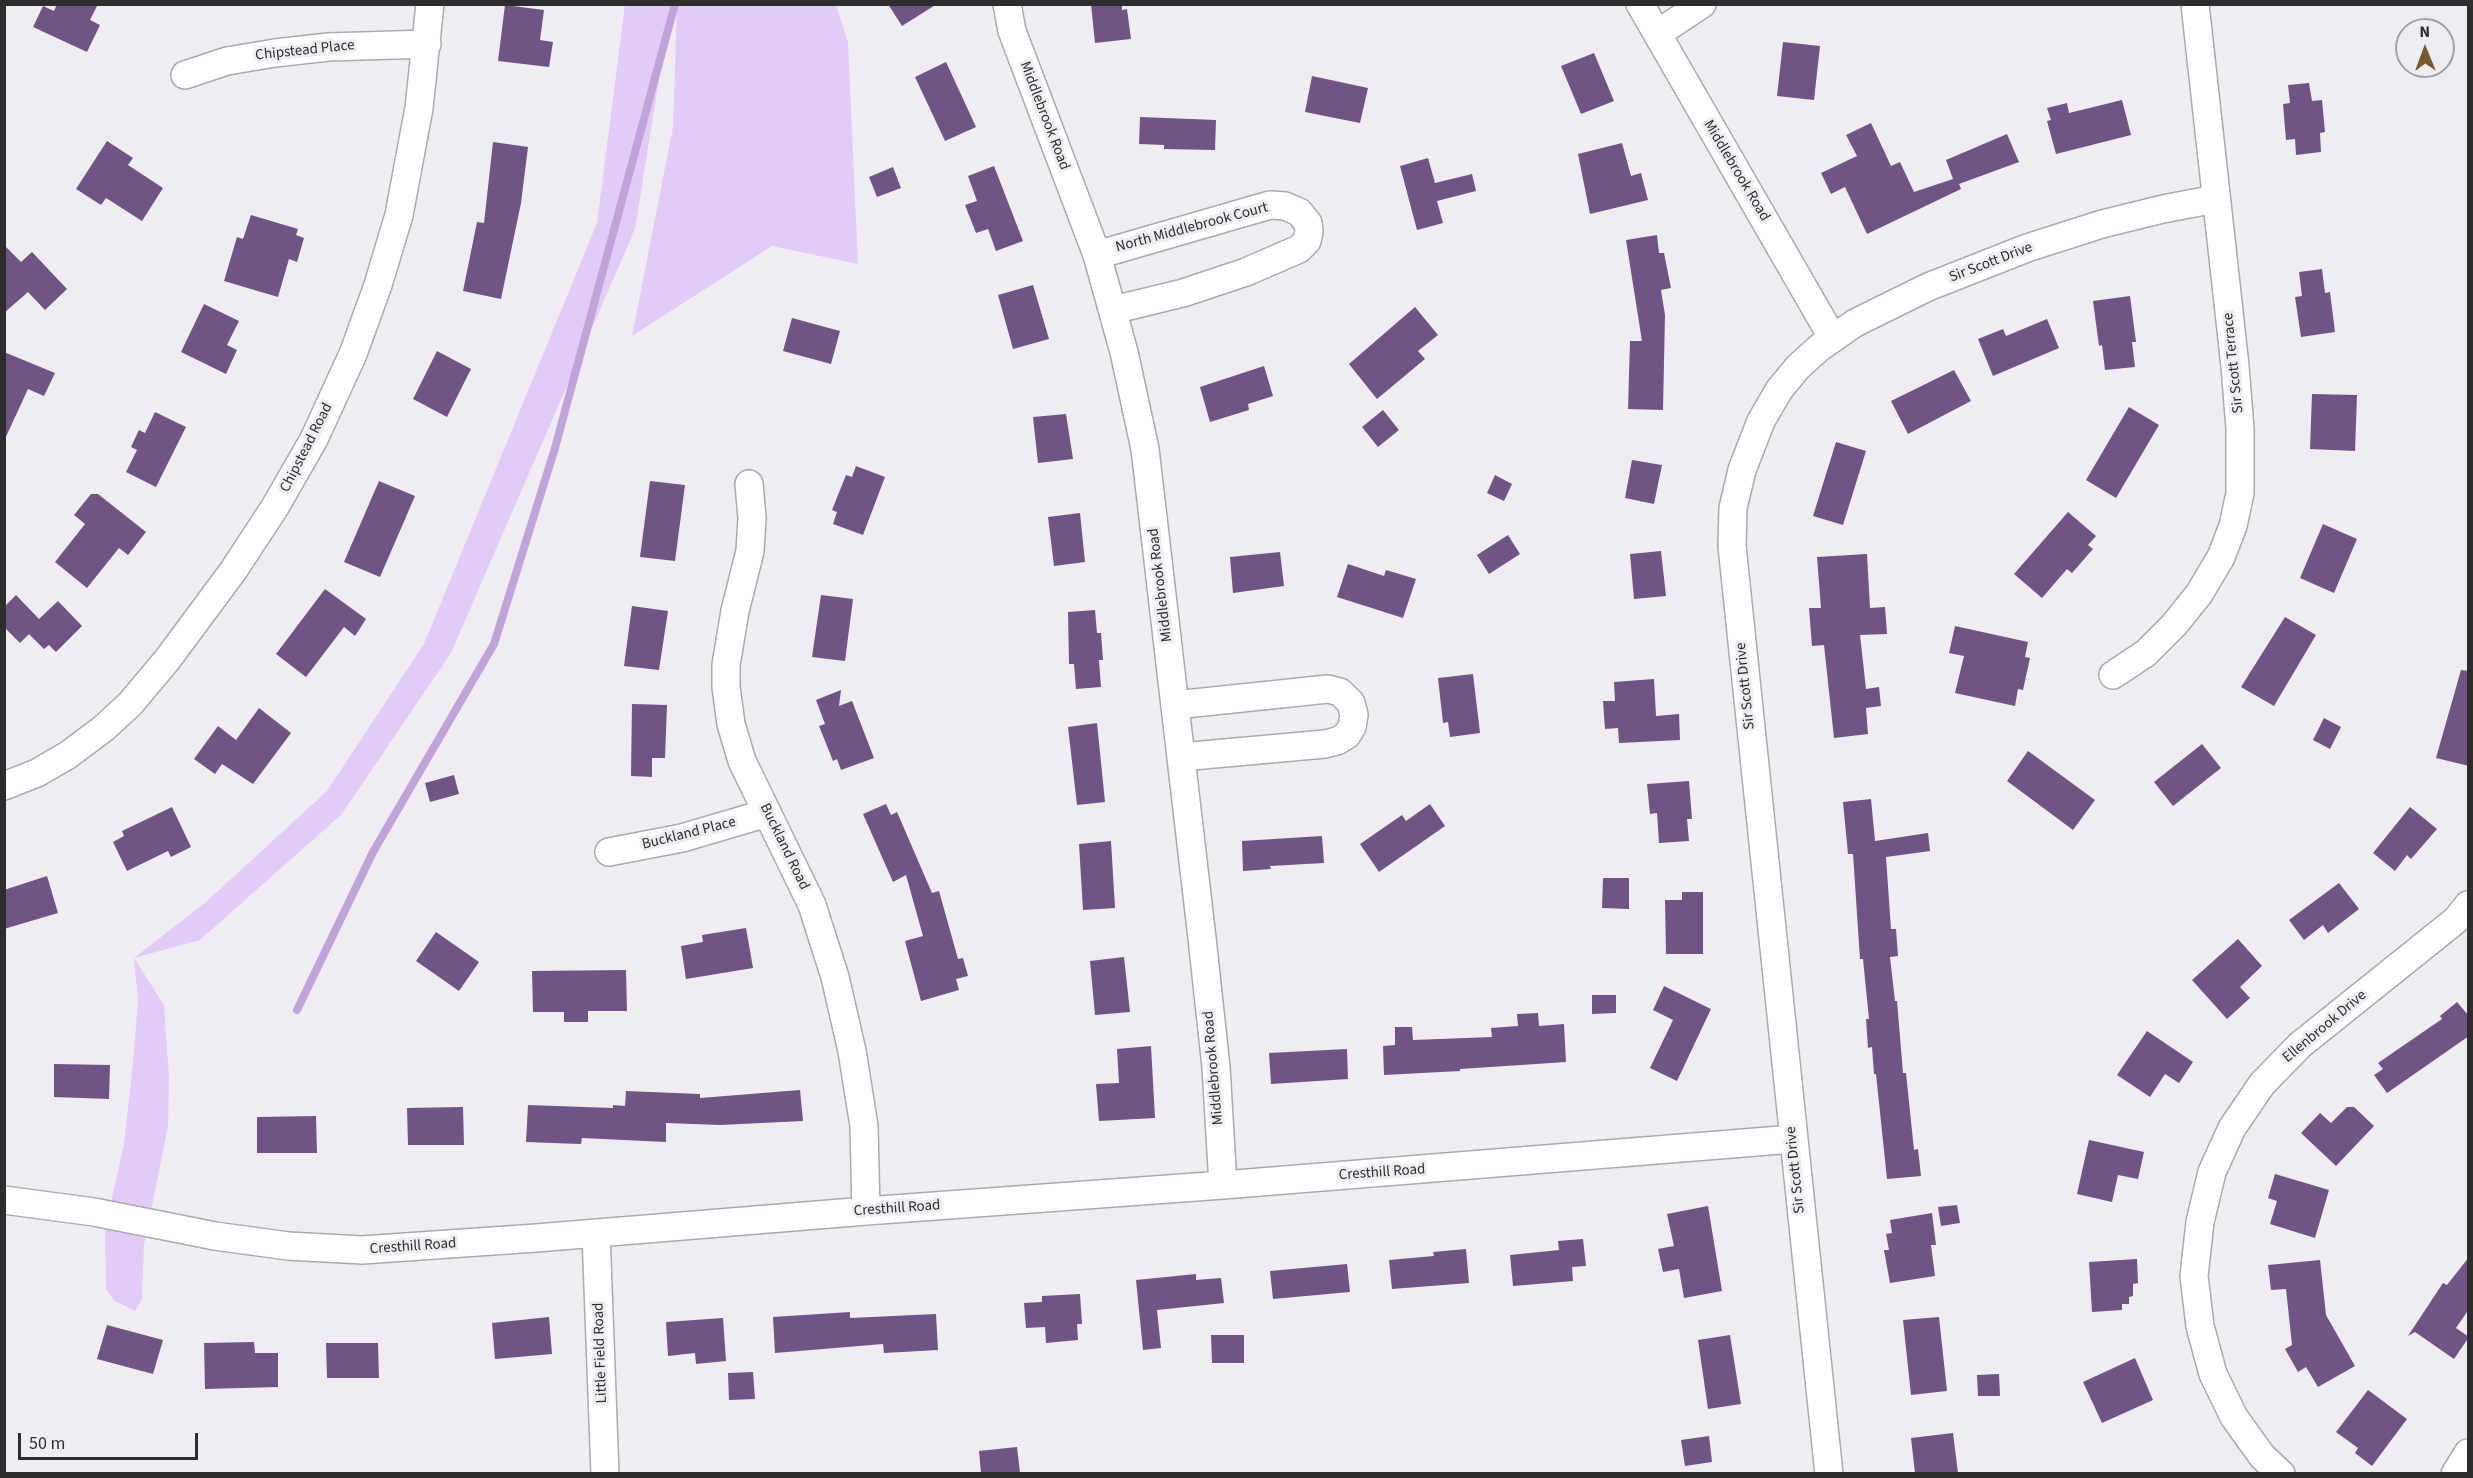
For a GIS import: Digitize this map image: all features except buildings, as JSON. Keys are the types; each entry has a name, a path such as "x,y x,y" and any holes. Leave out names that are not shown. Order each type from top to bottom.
{"street":[{"name":"Chipstead Road","path":"4,786 37,773 68,755 104,728 130,704 167,660 220,589 275,507 314,439 353,354 378,285 399,215 419,108 430,4"},
{"name":"Middlebrook Road","path":"1007,4 1012,31 1097,255 1113,310 1145,448 1216,1067 1223,1185"},
{"name":"Middlebrook Road","path":"1640,4 1832,337"},
{"path":"1657,34 1702,4"},
{"name":"Sir Scott Terrace","path":"2113,675 2146,653 2175,625 2199,594 2221,557 2233,526 2240,493 2240,429 2194,4"},
{"name":"Chipstead Place","path":"185,75 227,61 275,52 328,47 427,44"},
{"name":"Sir Scott Drive","path":"1829,1473 1732,546 1734,508 1742,470 1761,421 1779,390 1798,367 1832,337 1855,323 1928,287 2027,248 2102,224 2215,199"},
{"name":"North Middlebrook Court","path":"1097,255 1270,205 1285,206 1299,212 1308,223 1307,241 1299,249 1246,272 1183,293 1113,310"},
{"name":"Buckland Road","path":"749,484 752,518 750,551 735,611 726,664 726,687 731,724 742,761 812,905 835,977 852,1051 864,1126 866,1211"},
{"path":"1175,705 1328,689 1340,692 1351,704 1354,715 1352,727 1347,735 1325,744 1181,757"},
{"name":"Buckland Place","path":"609,852 682,838 767,813"},
{"name":"Ellenbrook Drive","path":"2281,1473 2262,1456 2234,1417 2213,1374 2200,1326 2194,1276 2200,1222 2212,1172 2232,1128 2262,1083 2300,1045 2456,920 2469,905"},
{"name":"Cresthill Road","path":"4,1200 94,1212 215,1236 298,1247 362,1250 1793,1140"},
{"name":"Little Field Road","path":"596,1233 605,1473"},
{"path":"2455,1473 2469,1453"}],"shaded area":[{"path":"625,5 671,5 635,229 451,653 341,815 200,940 134,958 206,902 327,791 424,644 597,223"},
{"path":"677,5 836,5 848,42 858,264 772,246 632,336 673,127"},
{"path":"134,958 164,1005 169,1077 168,1126 144,1245 142,1299 135,1311 115,1301 106,1290 105,1230 124,1144 133,1062 138,1002"}],"waterway":[{"path":"297,1010 373,852 494,644 555,448 675,4"}]}
